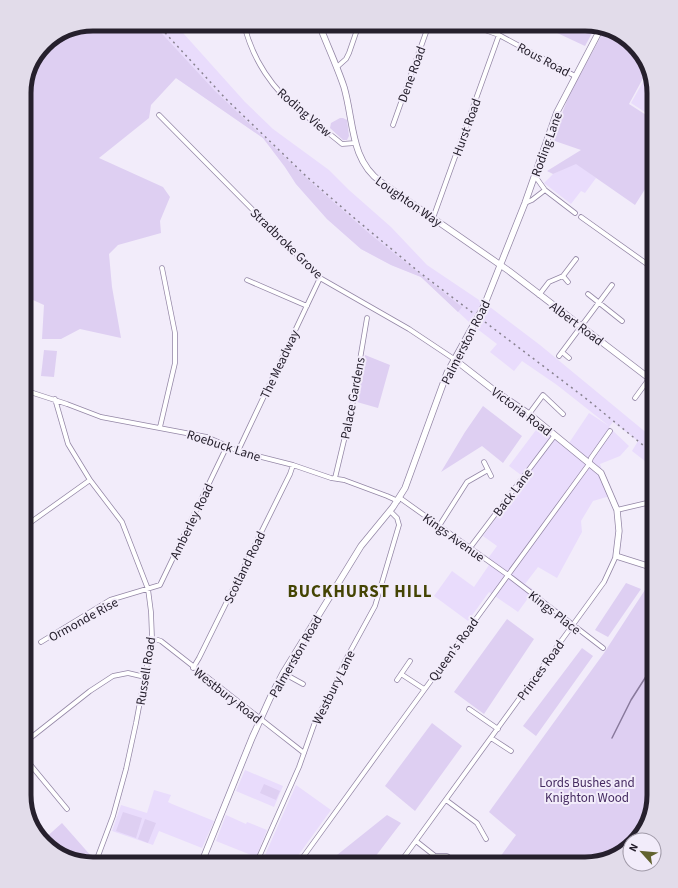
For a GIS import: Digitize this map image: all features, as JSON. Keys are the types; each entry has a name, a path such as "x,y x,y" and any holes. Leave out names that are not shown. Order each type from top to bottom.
{"main road":[{"name":"Loughton Way","path":"322,31 336,67 348,105 358,154 366,169 375,178 500,265"},
{"name":"Roding Lane","path":"500,265 525,203 557,112 599,33"},
{"name":"Albert Road","path":"500,265 647,376"},
{"name":"Palmerston Road","path":"204,857 260,720 283,673 361,546 399,500 405,488 447,373 484,306 500,265"},
{"name":"Victoria Road","path":"454,359 529,414 589,464"},
{"name":"Princes Road","path":"589,464 601,473 617,510 619,531 616,556"},
{"path":"616,556 647,566"}],"street":[{"name":"Roding View","path":"246,31 255,56 276,88 288,100 342,144 355,143"},
{"path":"336,67 346,59 356,31"},
{"name":"Dene Road","path":"393,125 427,31"},
{"name":"Rous Road","path":"487,31 498,35 575,76"},
{"name":"Hurst Road","path":"433,218 498,35"},
{"name":"Stradbroke Grove","path":"159,115 320,278 409,329 454,359"},
{"path":"535,176 545,190 575,213"},
{"path":"525,203 532,200 545,190"},
{"path":"581,217 647,264"},
{"path":"539,294 549,282 563,276 576,259"},
{"path":"160,427 175,363 175,333 162,268"},
{"path":"563,276 568,282"},
{"name":"The Meadway","path":"238,451 320,278"},
{"path":"247,280 307,306"},
{"path":"569,358 561,354 612,285"},
{"path":"588,294 598,304 622,321"},
{"name":"Palace Gardens","path":"336,478 352,407 367,318"},
{"path":"635,398 647,385"},
{"name":"Roebuck Lane","path":"31,392 55,399 101,417 207,437 238,451 293,465 331,478 336,478 399,500"},
{"path":"529,414 543,395 563,414"},
{"name":"Russell Road","path":"55,399 68,444 90,480 122,522 148,589 151,612 152,638 126,769 113,816 98,857"},
{"name":"Queen's Road","path":"303,857 589,464 591,458 609,433"},
{"name":"Back Lane","path":"469,549 555,435"},
{"name":"Amberley Road","path":"148,589 160,585 227,446"},
{"path":"484,462 491,476"},
{"name":"Scotland Road","path":"193,668 293,465"},
{"path":"439,526 467,482 488,470"},
{"path":"31,522 90,480"},
{"name":"Kings Avenue","path":"399,500 439,526 508,576"},
{"path":"617,510 647,503"},
{"name":"Westbury Lane","path":"259,857 316,722 345,661 375,606 399,525 397,518 390,511"},
{"name":"Princes Road","path":"404,857 604,582 616,556"},
{"name":"Kings Place","path":"508,576 603,648"},
{"name":"Ormonde Rise","path":"41,642 110,600 148,589"},
{"name":"Westbury Road","path":"152,638 161,641 193,668 304,753"},
{"path":"397,680 410,661"},
{"path":"31,737 90,691 113,676 128,673 145,677"},
{"path":"283,673 303,684"},
{"path":"401,674 424,689"},
{"path":"469,710 498,729"},
{"path":"491,738 510,751"},
{"path":"31,765 67,809"},
{"path":"446,800 477,823 486,840"},
{"path":"416,841 435,856 448,857"}],"shaded area":[{"path":"151,31 181,31 245,102 273,129 329,170 391,227 427,265 482,302 469,322 421,277 391,265 361,249 327,219 296,184 263,138 176,78"},
{"path":"645,78 647,93 647,113 631,103"},
{"path":"576,163 596,178 585,193 581,191 571,204 544,183 553,174"},
{"path":"490,307 540,345 647,433 647,463 632,451 638,441 613,422 609,427 629,446 620,456 600,464 610,496 593,501 581,521 582,532 557,578 538,567 525,584 534,590 518,612 489,592 468,621 434,596 452,571 474,587 489,565 489,557 497,546 483,536 525,478 509,466 542,422 569,443 589,413 609,426 557,385 522,361 514,371 490,352 497,344 476,328"},
{"path":"245,770 283,786 274,807 236,791"},
{"path":"296,785 331,810 297,857 264,857"},
{"path":"154,790 171,795 168,802 214,821 202,848 159,831 153,845 112,831 121,805 147,813"},
{"path":"226,815 246,824 247,822 267,830 256,857 216,841"}],"green space":[{"path":"159,31 215,91 313,184 371,235 462,307 458,312 421,277 391,265 361,249 327,219 296,184 263,138 176,78 151,105 149,118 99,158 163,187 170,197 160,221 161,233 118,245 109,254 112,287 121,338 80,329 61,339 42,339 44,305 31,299 31,89 37,65 44,55 58,41 81,32"},
{"path":"553,31 593,32 585,46"},
{"path":"603,34 616,39 629,49 637,58 644,76 629,104 647,116 647,186 635,205 576,164 553,174 547,171 581,150 552,140 569,95"},
{"path":"340,118 347,120 349,136 347,140 343,140 330,128 331,123"},
{"path":"44,350 57,351 54,377 41,376"},
{"path":"365,355 390,365 378,408 357,402"},
{"path":"483,406 522,436 503,463 482,446 441,472 465,432"},
{"path":"626,583 641,589 608,637 595,630"},
{"name":"Lords Bushes and Knighton Wood","path":"647,587 647,795 645,811 639,826 635,832 622,832 622,845 605,854 585,857 500,857 516,835 489,812 604,653"},
{"path":"507,619 534,639 484,714 454,692"},
{"path":"582,648 593,656 536,736 523,726"},
{"path":"432,723 462,746 415,811 385,786"},
{"path":"264,784 280,791 276,800 260,793"},
{"path":"123,812 142,818 136,838 116,831"},
{"path":"387,815 401,823 375,857 338,857 337,855"},
{"path":"145,819 156,823 148,843 138,839"},
{"path":"62,823 92,857 77,855 62,849 47,837"}],"waterway":[{"path":"612,738 631,700 647,675"}],"railway":[{"path":"163,31 226,99 306,176 353,217 419,272 584,397 647,448"}],"district":[{"name":"BUCKHURST HILL","path":"360,591"}]}
